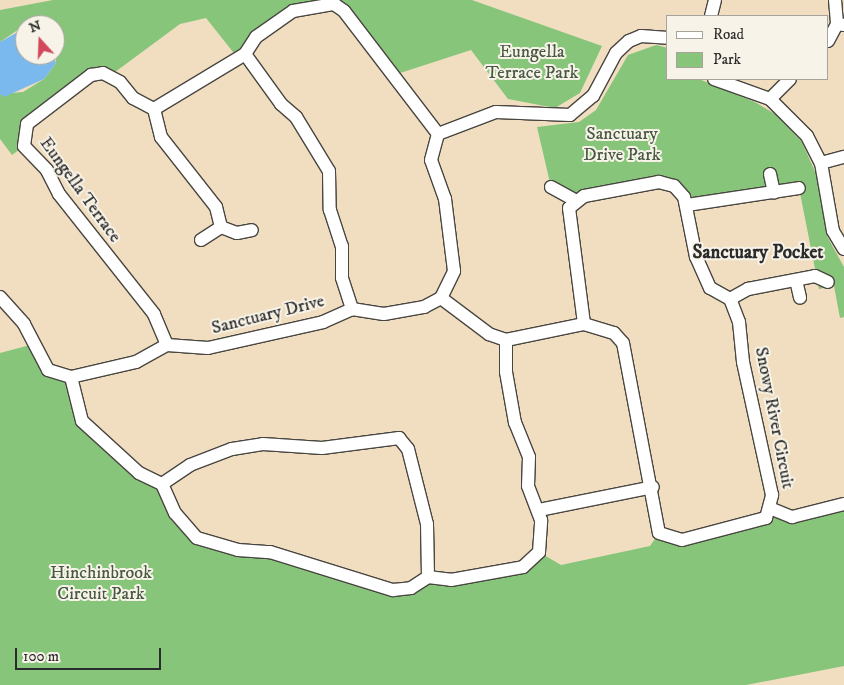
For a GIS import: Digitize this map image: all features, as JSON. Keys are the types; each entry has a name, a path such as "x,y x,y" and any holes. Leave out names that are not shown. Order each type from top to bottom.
{"street":[{"path":"711,15 715,0"},
{"path":"829,40 840,25 835,0"},
{"path":"221,227 216,207 161,138 154,109 245,54 256,37 293,12 334,4 344,11 438,134"},
{"path":"438,134 496,112 570,116 592,96 616,53 629,41 641,36 666,38"},
{"path":"245,54 281,104 296,117 327,166 330,210 342,246 342,278 352,309"},
{"name":"Eungella Terrace","path":"154,109 133,98 111,75 91,75 28,124 23,134 31,155 47,170 59,194 154,314 167,345"},
{"path":"717,80 770,99 807,136 821,163 833,230 844,249"},
{"path":"770,99 789,80"},
{"path":"71,376 82,421 139,473 162,484 185,527 219,546 270,552 393,590 410,588 428,577 451,580 534,562 539,552 539,510 531,497 529,457 515,422 506,372 506,340 490,334 441,298 454,271 445,200 431,160 438,134"},
{"path":"821,163 844,157"},
{"path":"770,174 774,192"},
{"path":"551,187 574,200 659,182 674,186 687,205 704,276 710,288 730,299 748,289 815,276 828,282"},
{"path":"687,205 799,188"},
{"path":"574,200 567,217 584,324"},
{"path":"221,227 237,233 252,230"},
{"path":"202,240 221,227"},
{"path":"796,280 800,298"},
{"path":"0,297 24,324 48,370 71,376 136,362 167,345"},
{"name":"Sanctuary Drive","path":"167,345 208,348 322,322 352,309 407,312 441,298"},
{"name":"Snowy River Circuit","path":"506,340 584,324 614,333 623,343 637,428 653,488 659,533 672,540 746,526 766,518 772,508 758,414 730,299"},
{"path":"162,484 190,465 232,449 263,444 322,448 399,438 408,449 427,524 428,577"},
{"path":"539,510 653,488"},
{"path":"772,508 792,518 844,504"}],"green space":[{"name":"Eungella Terrace Park","path":"53,0 472,0 602,46 580,93 555,108 508,99 471,50 394,75 334,4 293,11 237,57 206,18 180,24 111,75 103,73 28,124 24,146 12,155 0,139 0,94 23,92 44,79 54,65 65,65 65,15 15,15 15,32 0,42 0,10"},
{"name":"Sanctuary Drive Park","path":"656,45 666,48 666,80 701,80 755,102 775,114 802,142 817,176 827,236 844,267 844,317 840,318 834,286 819,289 799,188 687,205 674,186 584,196 551,187 537,127 579,122 596,110 628,55"},
{"name":"Hinchinbrook Circuit Park","path":"34,344 40,360 71,377 82,421 162,484 197,538 393,590 428,577 523,567 539,552 561,565 650,546 659,533 665,537 746,526 772,509 793,517 844,504 844,666 746,685 0,685 0,353"}],"water":[{"path":"15,34 15,65 54,65 44,79 4,97 0,94 0,42"}],"district":[{"name":"Sanctuary Pocket","path":"758,253"}]}
